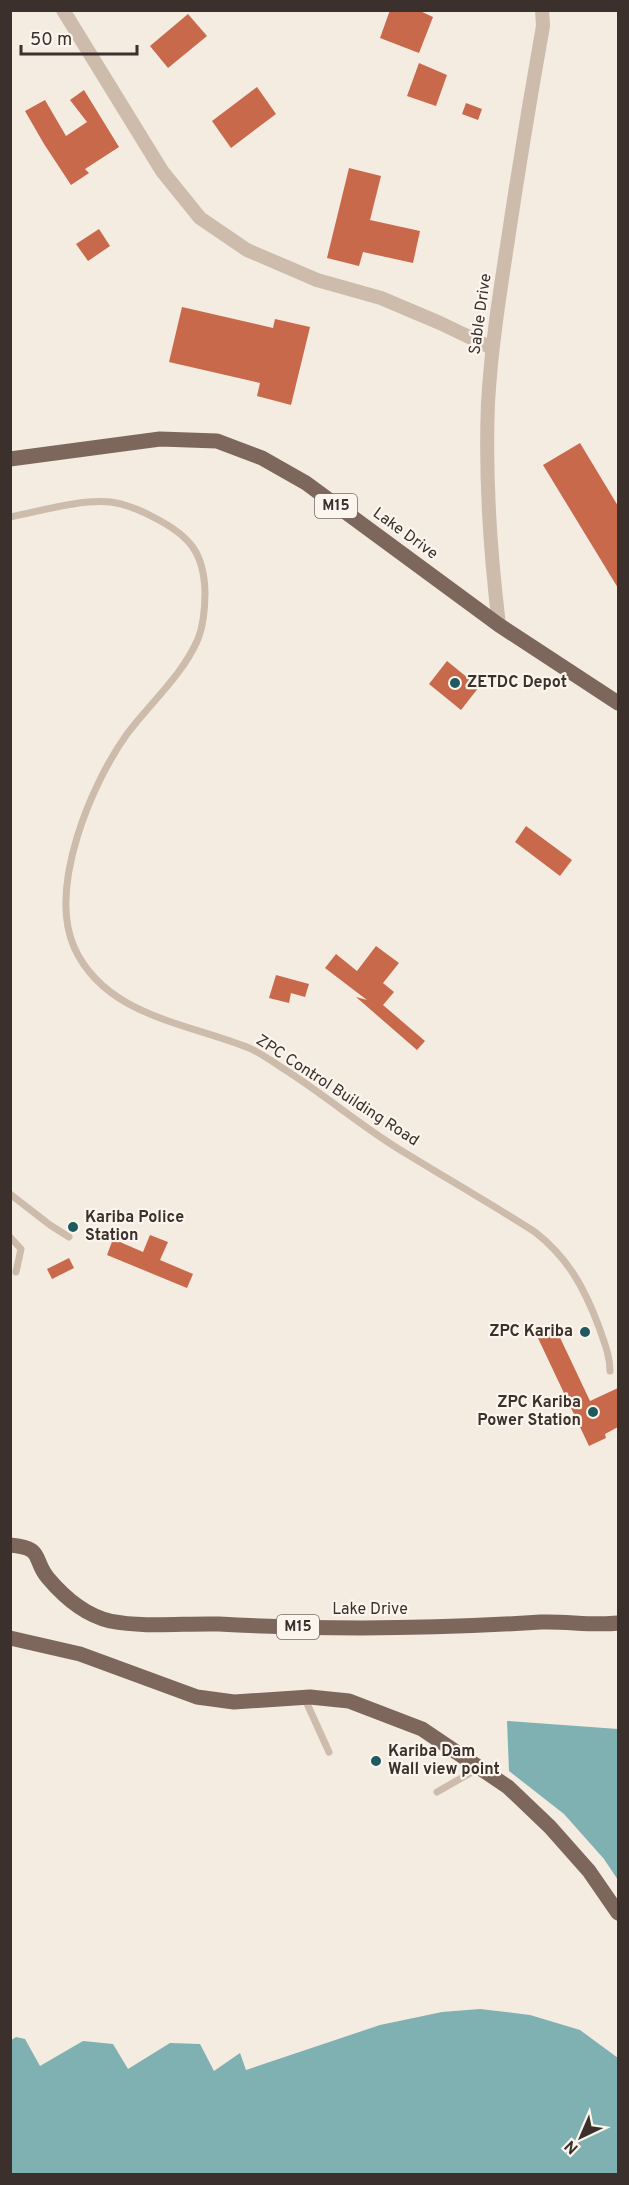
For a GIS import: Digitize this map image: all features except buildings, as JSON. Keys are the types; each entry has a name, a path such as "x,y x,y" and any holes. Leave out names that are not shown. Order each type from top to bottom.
{"main road":[{"name":"Lake Drive","path":"10,459 160,439 217,441 262,458 306,483 499,625 618,703"},
{"name":"Lake Drive","path":"10,1545 26,1547 39,1557 45,1575 66,1598 91,1614 106,1620 131,1625 208,1624 403,1628 544,1622 602,1625 618,1623"},
{"path":"10,1638 80,1654 197,1697 234,1702 304,1697 349,1701 422,1729 508,1787 550,1827 589,1871 618,1913"}],"street":[{"path":"63,10 162,171 200,218 248,250 318,280 381,298 492,348"},
{"name":"Sable Drive","path":"499,625 490,552 487,486 488,404 492,348 543,26 542,10"}],"lane":[{"name":"ZPC Control Building Road","path":"10,517 96,502 114,502 144,512 181,534 195,549 204,570 204,617 199,637 178,675 129,733 108,762 86,810 77,837 68,874 67,921 74,947 86,970 94,979 125,1002 168,1022 251,1049 304,1082 402,1151 546,1240 575,1273 587,1294 610,1358 610,1371"},
{"path":"10,1194 69,1237"},
{"path":"10,1237 21,1249 16,1272"},
{"path":"304,1697 329,1752"},
{"path":"437,1792 478,1768"}],"water":[{"path":"507,1721 618,1729 618,1880 604,1859 564,1814 509,1771"},
{"path":"480,2009 530,2015 580,2030 618,2058 618,2174 11,2174 10,2041 16,2037 25,2039 40,2066 83,2041 113,2044 128,2069 170,2043 200,2044 214,2071 240,2053 246,2070 380,2025 442,2012"}],"place":[{"name":"ZETDC Depot","path":"455,683"},
{"name":"Kariba Police Station","path":"73,1227"},
{"name":"ZPC Kariba","path":"585,1332"},
{"name":"ZPC Kariba Power Station","path":"593,1412"},
{"name":"Kariba Dam Wall view point","path":"376,1761"}]}
